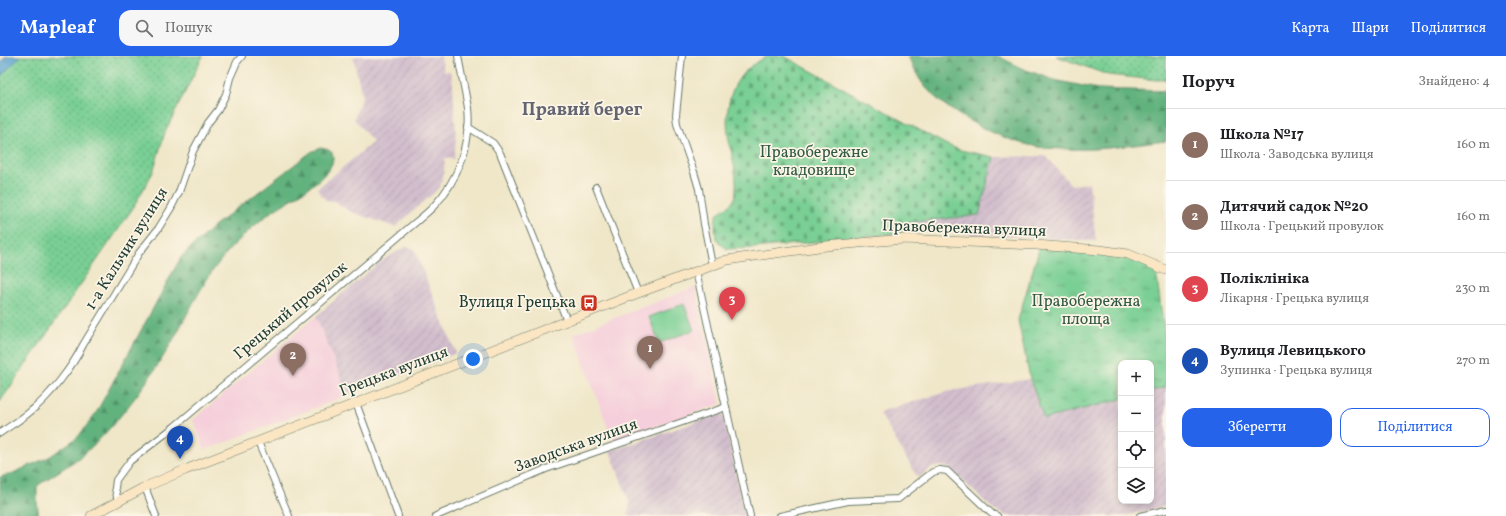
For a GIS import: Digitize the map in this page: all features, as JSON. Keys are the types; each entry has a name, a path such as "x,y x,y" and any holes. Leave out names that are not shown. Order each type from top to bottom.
{"street":[{"name":"1-а Кальчик вулиця","path":"0,433 32,411 60,380 77,358 135,259 158,230 171,208 179,192 192,151 208,122 218,110 226,94 235,67 242,56"},
{"name":"Грецький провулок","path":"118,501 115,488 116,480 130,461 174,427 434,206 445,193 454,178 461,161 466,144 468,127 468,109 458,56"},
{"path":"682,56 676,115 677,124 699,189 712,265"},
{"path":"468,127 492,143 500,153 566,321"},
{"path":"596,187 638,293"},
{"name":"Правобережна вулиця","path":"712,265 741,257 826,246 880,240 927,239 1100,250 1128,254 1166,270"},
{"name":"Грецька вулиця","path":"91,516 144,487 712,265"},
{"path":"696,271 750,516"},
{"path":"356,403 398,516"},
{"name":"Заводська вулиця","path":"436,516 546,468 726,407"},
{"path":"258,442 289,516"},
{"path":"780,516 848,501 898,499 933,472 940,470 947,471 992,514 997,516"},
{"path":"144,487 156,516"},
{"path":"1140,516 1166,510"}],"shaded area":[{"path":"353,56 441,56 444,72 450,71 453,84 456,139 454,159 445,158 444,172 440,187 395,227 349,211 335,201 326,200 317,189 373,142 354,119 362,96"},
{"path":"1046,156 1071,185 1089,183 1096,241 934,232 902,233 904,223 979,215 994,157"},
{"path":"407,246 414,249 456,353 348,395 316,316 381,261"},
{"path":"695,287 721,404 613,441 573,334"},
{"path":"316,316 348,395 205,450 193,420"},
{"path":"1030,379 1044,418 1118,400 1118,504 1154,504 1154,390 1166,387 1166,506 1123,516 1007,516 994,510 949,468 940,466 931,468 918,478 879,412 950,391"},
{"path":"723,413 745,516 627,516 630,504 610,451"}],"green space":[{"path":"21,56 203,56 165,132 153,172 133,208 0,402 0,77"},
{"name":"Правобережне кладовище","path":"769,56 784,56 947,145 960,150 994,157 979,215 904,223 902,233 753,248 727,249 717,239 715,224 717,215 732,203 735,195 736,176 727,122 730,98 734,88 747,69"},
{"path":"908,56 998,56 1021,68 1054,80 1098,89 1166,91 1166,141 1091,149 1042,148 1016,142 975,124 937,99 922,82"},
{"path":"1056,56 1166,56 1166,79 1157,80 1108,75"},
{"path":"320,148 328,150 333,154 331,165 326,173 318,181 261,220 224,256 196,298 172,343 146,383 127,408 107,432 85,453 37,486 39,516 0,516 0,477 13,473 49,457 78,437 96,413 181,257 214,226 311,152"},
{"name":"Правобережна площа","path":"1040,246 1083,248 1155,264 1166,345 1166,387 1154,390 1154,360 1118,360 1118,400 1044,419 1030,379 1018,320"},
{"path":"684,304 694,330 659,343 649,317"}],"water":[{"path":"6,56 21,56 0,77 0,62"}],"place":[{"name":"Вулиця Грецька","path":"589,303"},
{"name":"Поліклініка","path":"732,320"},
{"name":"Школа №17","path":"650,369"},
{"name":"Дитячий садок №20","path":"293,376"},
{"name":"Вулиця Левицького","path":"180,459"}],"district":[{"name":"Правий берег","path":"582,110"}]}
